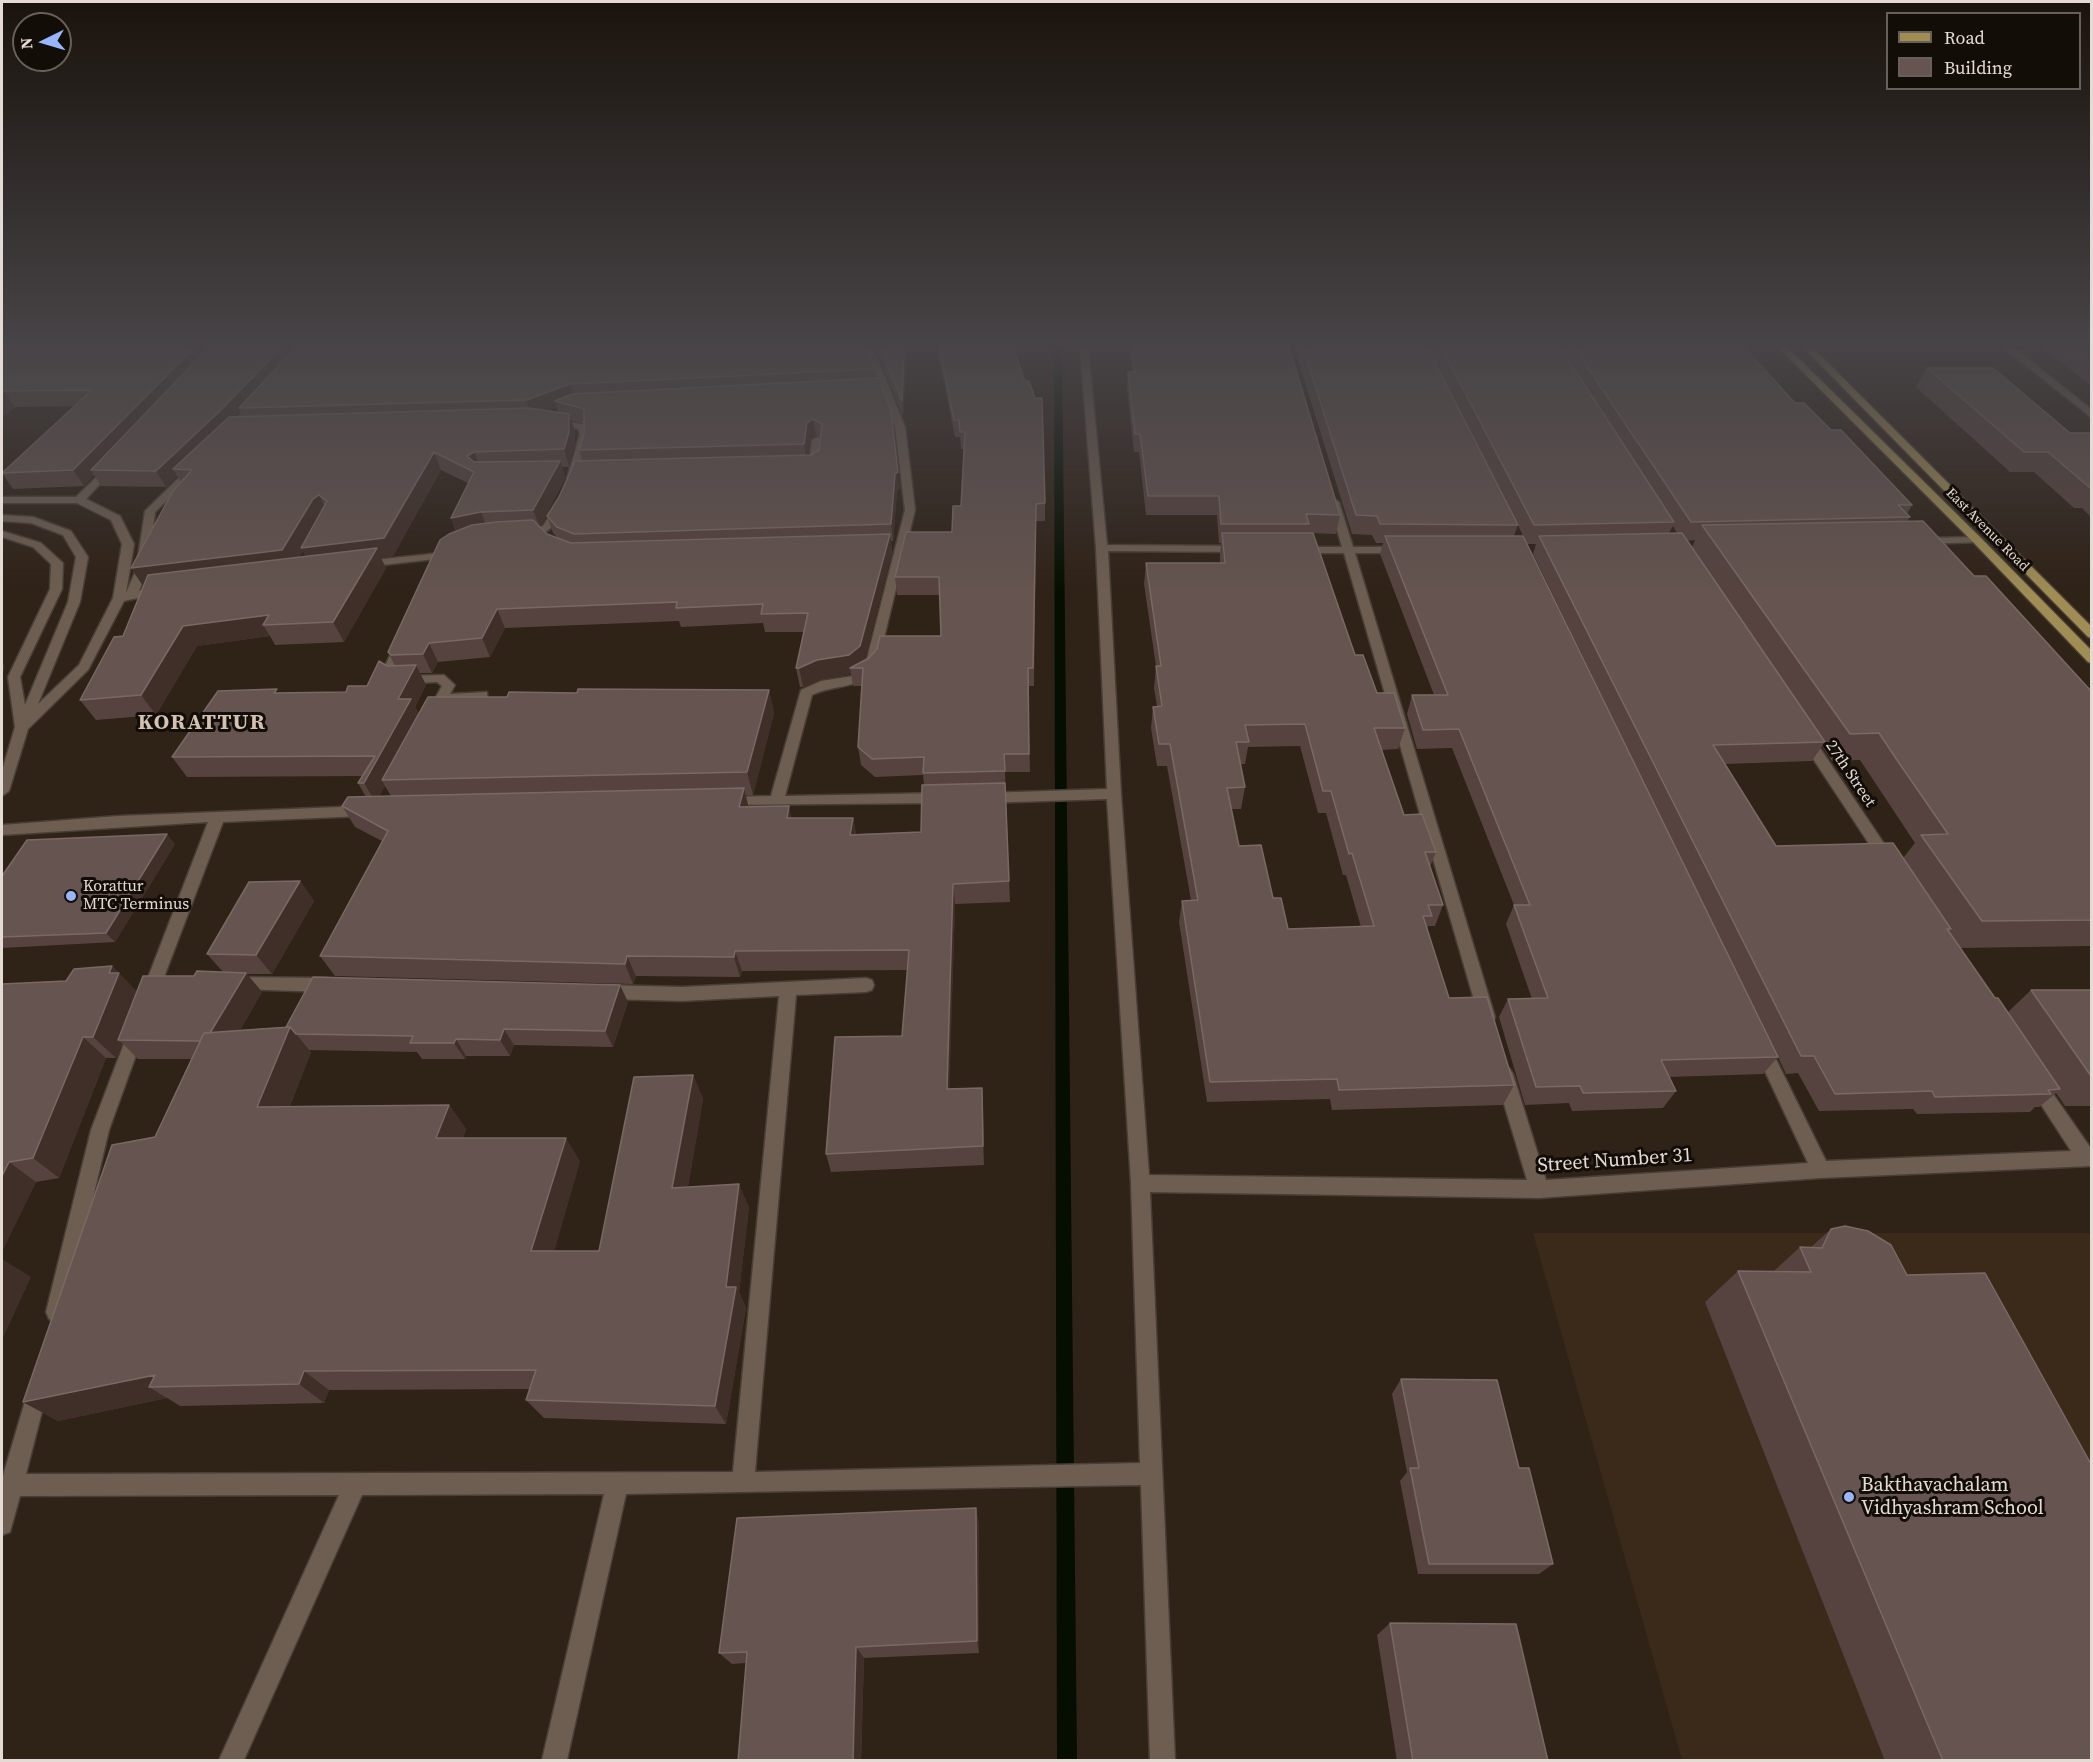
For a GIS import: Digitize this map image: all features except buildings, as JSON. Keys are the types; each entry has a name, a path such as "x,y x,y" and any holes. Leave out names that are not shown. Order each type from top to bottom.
{"main road":[{"name":"East Avenue Road","path":"1865,429 1977,540 2091,659"},
{"name":"East Avenue Road","path":"1889,429 2091,633"}],"street":[{"path":"511,536 547,536 574,473 585,434 583,429"},
{"path":"777,801 806,693 825,684 857,680 871,667 896,546 910,510 900,429"},
{"path":"1091,429 1102,548 1114,794 1140,1183 1163,1761"},
{"path":"802,466 814,466 817,440"},
{"path":"79,500 120,457"},
{"path":"131,596 142,570 150,511 201,462"},
{"path":"1328,483 1491,1029"},
{"path":"2,500 79,500 116,518 128,544 118,598 84,667 22,727"},
{"path":"2,518 33,520 67,533 82,557 74,602 22,727 2,791"},
{"path":"2,534 37,545 57,563 56,590 14,677 22,727"},
{"path":"1905,541 1977,540"},
{"path":"1102,548 1254,549"},
{"path":"1290,550 1418,550"},
{"path":"357,565 441,556"},
{"path":"118,598 175,587"},
{"path":"408,631 388,672 397,680 440,678 449,685 428,722"},
{"path":"443,699 482,695 481,705 500,706"},
{"name":"27th Street","path":"1797,723 1895,872"},
{"path":"982,798 1114,794"},
{"path":"706,803 952,798"},
{"path":"2,830 118,821 381,810"},
{"path":"53,1325 100,1130 160,980 217,818"},
{"path":"214,982 346,986"},
{"path":"586,992 682,994 866,985"},
{"path":"743,1483 788,989"},
{"path":"1754,1031 1821,1170"},
{"path":"1501,1064 1539,1189"},
{"path":"2027,1069 2089,1158"},
{"name":"Street Number 31","path":"1140,1183 1539,1189 1821,1170 2089,1158"},
{"path":"2,1524 8,1488 42,1370"},
{"path":"8,1488 356,1483 743,1483 1152,1474"},
{"path":"231,1761 356,1483"},
{"path":"555,1761 618,1483"}],"shaded area":[{"name":"Bakthavachalam Vidhyashram School","path":"1533,1233 2091,1233 2091,1760 1682,1760"}],"waterway":[{"path":"1059,429 1067,1760"}],"place":[{"name":"Korattur MTC Terminus","path":"71,896"},
{"name":"Bakthavachalam Vidhyashram School","path":"1849,1497"}],"district":[{"name":"KORATTUR","path":"202,723"}]}
